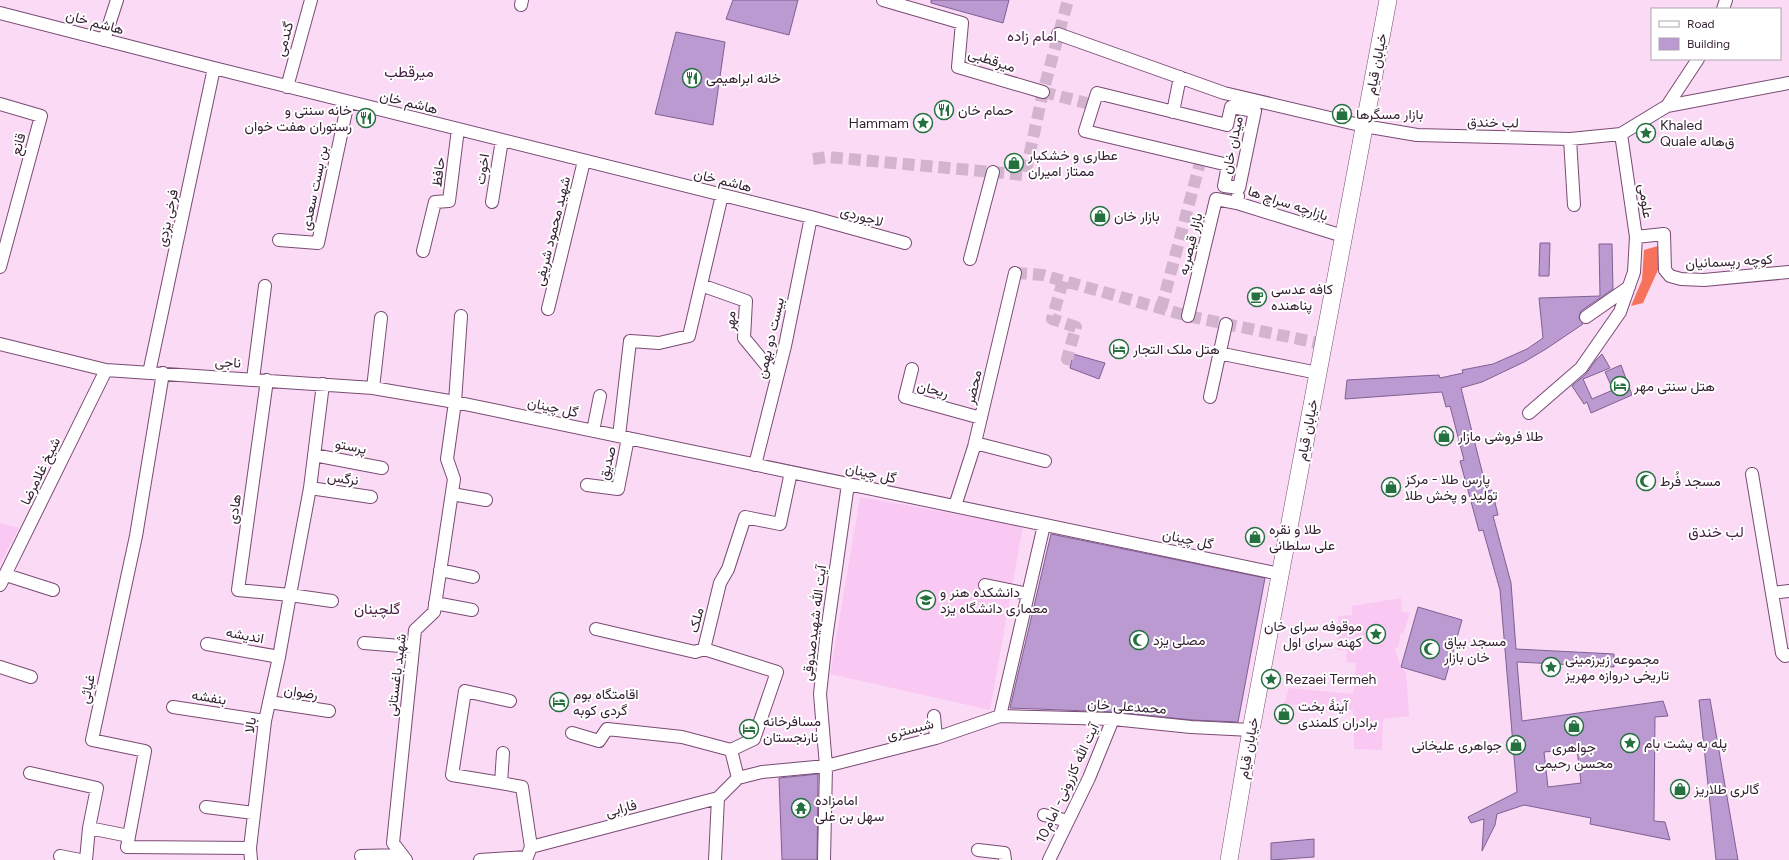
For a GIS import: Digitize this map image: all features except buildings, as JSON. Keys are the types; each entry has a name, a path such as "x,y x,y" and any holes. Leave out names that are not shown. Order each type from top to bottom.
{"main road":[{"name":"خیابان قیام","path":"1229,860 1251,730 1388,0"}],"street":[{"path":"104,40 117,0"},
{"name":"گندمی","path":"287,87 311,0"},
{"name":"میرقطبی","path":"883,0 962,23 958,67 1043,92"},
{"name":"هاشم خان","path":"0,13 287,87 811,217"},
{"path":"1058,34 1224,93 1252,105"},
{"path":"1667,106 1697,60"},
{"name":"فرخی یزدی","path":"149,373 214,68"},
{"path":"1173,112 1180,77"},
{"path":"1621,134 1667,106 1789,83"},
{"name":"میدان خان","path":"1097,93 1227,125 1231,107 1252,105 1255,111 1239,188 1224,186 1228,165 1085,131 1097,93"},
{"name":"بن بست سعدی","path":"279,240 318,243 348,102"},
{"name":"قانع","path":"0,104 41,116 0,267"},
{"name":"لب خندق","path":"1252,105 1417,135 1570,139 1621,134"},
{"name":"حافظ","path":"423,251 435,202 449,201 458,129"},
{"name":"علومی","path":"1529,413 1581,368 1620,312 1634,272 1636,237 1621,134"},
{"path":"1570,139 1574,205"},
{"name":"اخوت","path":"492,202 502,140"},
{"name":"شهید محمود شریفی","path":"548,309 584,161"},
{"path":"970,259 993,172"},
{"name":"بازارچه سراچ ها","path":"1239,188 1237,203 1343,236"},
{"path":"623,437 630,341 659,343 689,336 722,195"},
{"name":"بازار قیصریه","path":"1188,316 1216,199 1237,203"},
{"name":"لاجوردی","path":"811,217 905,243"},
{"name":"بیست دو بهمن","path":"755,465 777,378 811,217"},
{"name":"کوچه ریسمانیان","path":"1636,237 1664,234 1665,270 1670,276 1681,279 1704,280 1789,272"},
{"name":"محضر","path":"955,506 975,443 1015,273"},
{"name":"مهر","path":"701,285 746,301 744,338 777,378"},
{"path":"252,379 265,286"},
{"path":"1586,317 1629,287"},
{"name":"شهید باغستانی","path":"404,858 393,842 413,647 415,630 434,612 452,494 454,479 447,459 455,402 461,316"},
{"path":"374,388 381,318"},
{"path":"1210,397 1218,353 1226,324"},
{"name":"ناجی","path":"0,344 106,370 374,388 455,402"},
{"path":"1218,353 1318,373"},
{"name":"ریحان","path":"912,369 905,397 981,418"},
{"name":"شیخ غلامرضا","path":"3,580 106,370"},
{"name":"غیاثی","path":"129,836 145,752 92,740 136,536 163,373"},
{"name":"هادی","path":"267,380 238,590 290,595"},
{"name":"بالا","path":"251,860 250,848 265,721 279,657 310,488 323,384"},
{"path":"592,431 600,396"},
{"name":"گل چینان","path":"455,402 1280,574"},
{"name":"صدیق","path":"587,485 618,490 623,437"},
{"path":"975,443 1045,461"},
{"name":"پرستو","path":"314,455 382,468"},
{"name":"ملک","path":"731,750 754,739 778,672 704,649 720,583 728,569 745,517 780,524 791,472"},
{"path":"1752,474 1782,653 1785,656 1789,655"},
{"name":"آیت الله شهیدصدوقی","path":"824,860 826,766 820,694 826,639 848,484"},
{"name":"نرگس","path":"310,488 371,497"},
{"path":"452,494 486,500"},
{"path":"1000,716 1044,525"},
{"path":"440,570 473,577"},
{"path":"3,580 53,590"},
{"path":"985,585 1028,594"},
{"path":"1772,592 1789,591"},
{"path":"290,595 332,601"},
{"path":"435,603 472,610"},
{"path":"596,628 694,652 704,649"},
{"name":"اندیشه","path":"207,644 279,657"},
{"path":"364,644 413,647"},
{"path":"0,667 31,677"},
{"path":"510,701 465,691 452,774 522,787 531,847"},
{"name":"رضوان","path":"269,702 329,711"},
{"name":"بنفشه","path":"173,707 265,721"},
{"path":"934,716 936,738"},
{"name":"شبستری","path":"738,778 762,772 826,766 936,738 1000,716"},
{"name":"محمدعلی خان","path":"1000,716 1113,719 1191,727 1251,730"},
{"name":"آیت الله کازرونی- امام10","path":"1049,860 1089,778 1113,719"},
{"path":"572,733 599,741 607,729 682,737 731,750 738,778 718,798 715,860"},
{"path":"501,783 503,753"},
{"path":"30,773 97,788 89,828 86,860"},
{"name":"فارابی","path":"480,860 527,857 531,847 718,798"},
{"path":"206,807 254,813"},
{"path":"1044,815 1068,821"},
{"path":"89,828 129,836 127,847 250,848"},
{"path":"978,850 1004,852 1005,860"},
{"path":"60,856 80,860"},
{"path":"361,856 404,858"}],"shaded area":[{"path":"1658,246 1658,270 1643,303 1631,306 1642,280 1644,250"},
{"name":"دانشکده هنر و معماری دانشگاه یزد","path":"860,497 1023,526 990,710 830,674"},
{"path":"0,523 19,528 0,564"},
{"path":"1401,598 1402,611 1410,613 1404,632 1400,634 1399,646 1395,649 1401,667 1406,672 1409,716 1383,719 1382,750 1354,749 1353,710 1284,704 1289,688 1353,694 1356,663 1346,662 1347,650 1337,650 1338,616 1352,615 1352,606"}],"tunnel":[{"path":"813,159 828,157 1025,175 1043,92 1068,0"},
{"path":"1043,92 1094,105"},
{"path":"1161,309 1201,159"},
{"path":"1015,273 1043,275 1188,316 1323,344"},
{"path":"1063,281 1052,319 1076,327 1067,359 1072,360"}],"place":[{"name":"خانه ابراهیمی","path":"692,78"},
{"name":"حمام خان","path":"944,110"},
{"name":"بازار مسگرها","path":"1342,114"},
{"name":"خانه سنتی و رستوران هفت خوان","path":"366,118"},
{"name":"Hammam","path":"923,123"},
{"name":"Khaled Quale ق‌هاله","path":"1646,133"},
{"name":"عطاری و خشکبار ممتاز امیران","path":"1014,163"},
{"name":"بازار خان","path":"1100,216"},
{"name":"کافه عدسی پناهنده","path":"1257,297"},
{"name":"هتل ملک التجار","path":"1119,349"},
{"name":"هتل سنتی مهر","path":"1620,386"},
{"name":"طلا فروشی مازار","path":"1444,436"},
{"name":"مسجد فُرط","path":"1646,481"},
{"name":"پارس طلا - مرکز تولید و پخش طلا","path":"1391,487"},
{"name":"طلا و نقره علی سلطانی","path":"1255,537"},
{"name":"دانشکده هنر و معماری دانشگاه یزد","path":"926,600"},
{"name":"موقوفه سرای خان کهنه سرای اول","path":"1376,634"},
{"name":"مصلی یزد","path":"1139,640"},
{"name":"مسجد بیاق خان بازار","path":"1430,649"},
{"name":"مجموعه زیرزمینی تاریخی دروازه مهریز","path":"1551,667"},
{"name":"Rezaei Termeh","path":"1271,679"},
{"name":"اقامتگاه بوم گردی کوبه","path":"559,702"},
{"name":"آینهٔ بخت برادران کلمندی","path":"1284,714"},
{"name":"جواهری محسن رحیمی","path":"1574,726"},
{"name":"مسافرخانه نارنجستان","path":"749,729"},
{"name":"پله به پشت بام","path":"1630,743"},
{"name":"جواهری علیخانی","path":"1516,745"},
{"name":"گالری طلاریز","path":"1680,789"},
{"name":"امامزاده سهل بن علی","path":"801,808"}],"district":[{"name":"امام زاده","path":"1032,36"},
{"name":"میرقطب","path":"409,72"},
{"name":"لب خندق","path":"1716,532"},
{"name":"گلچینان","path":"377,609"}]}
